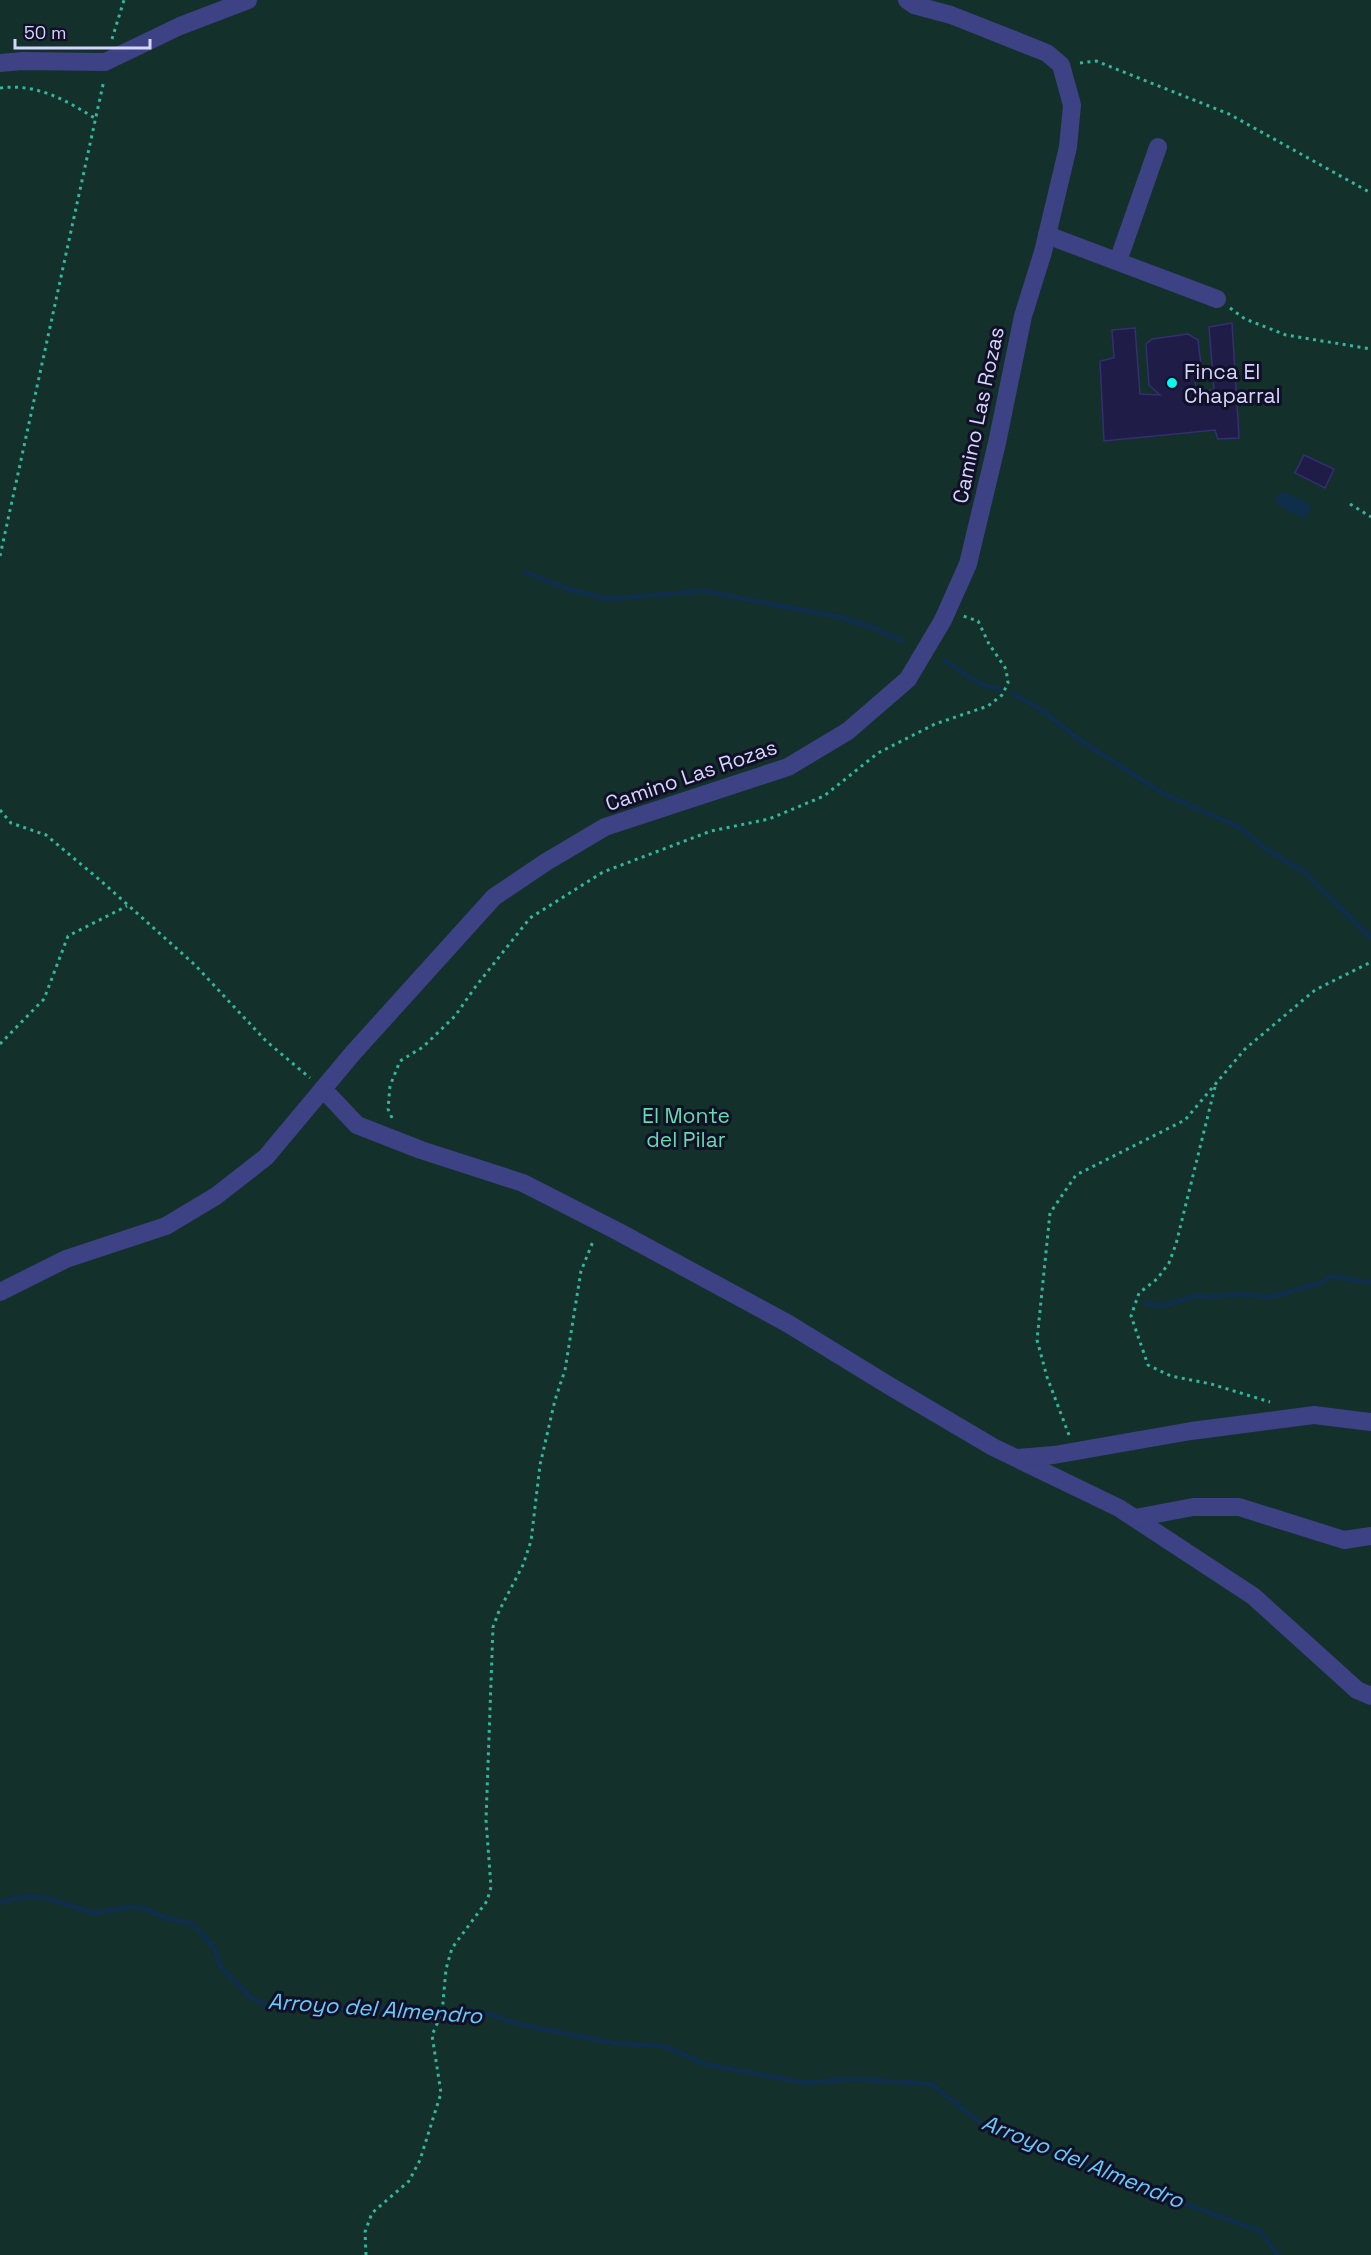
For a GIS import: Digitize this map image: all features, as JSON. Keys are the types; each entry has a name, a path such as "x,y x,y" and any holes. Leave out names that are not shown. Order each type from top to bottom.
{"street":[{"path":"0,63 105,62 180,26 248,0"},
{"path":"907,0 914,5 951,15 1047,53 1061,65"},
{"name":"Camino Las Rozas","path":"0,1292 66,1259 166,1226 216,1196 266,1157 323,1089 494,897 546,862 605,827 788,768 848,731 908,679 947,610 968,564 997,443 1023,316 1047,235 1068,147 1072,105 1061,65"},
{"path":"1118,261 1158,147"},
{"path":"1047,235 1217,299"},
{"path":"323,1089 357,1125 402,1143 523,1183 787,1323 897,1391 1017,1458 1119,1508 1253,1596 1358,1690 1371,1696"},
{"path":"1017,1458 1314,1415 1371,1422"},
{"path":"1135,1518 1193,1507 1239,1507 1344,1540 1371,1536"}],"path":[{"path":"0,556 104,85 105,62 124,0"},
{"path":"1061,65 1096,61 1229,114 1371,193"},
{"path":"0,88 27,87 45,92 70,103 96,119"},
{"path":"1217,299 1245,319 1286,335 1371,349"},
{"path":"1350,504 1371,517"},
{"path":"402,1143 388,1109 390,1086 400,1061 423,1047 455,1016 530,918 603,872 711,831 768,819 824,796 878,753 935,724 988,706 1002,695 1008,683 1006,669 989,644 978,621 947,610"},
{"path":"0,810 11,823 46,835 195,965 266,1041 323,1089"},
{"path":"0,1044 44,999 68,936 127,906"},
{"path":"1075,1451 1047,1377 1037,1340 1050,1213 1076,1174 1185,1120 1245,1049 1308,996 1371,962"},
{"path":"1215,1084 1176,1244 1169,1263 1157,1279 1139,1293 1131,1317 1148,1365 1171,1376 1211,1384 1280,1405"},
{"path":"366,2255 366,2232 372,2213 409,2181 420,2160 441,2093 432,2035 442,2013 446,1969 452,1948 487,1901 491,1887 486,1820 493,1627 523,1565 531,1541 540,1466 555,1400 565,1370 581,1271 600,1222"}],"green space":[{"name":"El Monte del Pilar","path":"0,0 1371,0 1371,2255 0,2255"}],"water":[{"path":"1283,491 1312,505 1305,519 1277,505 1275,497"}],"building":[{"name":"Finca El Chaparral","path":"1232,323 1239,438 1218,439 1215,430 1104,441 1100,361 1114,358 1112,330 1135,328 1140,394 1160,395 1149,385 1146,344 1152,339 1188,334 1198,340 1202,374 1195,381 1196,390 1214,390 1209,327"},
{"path":"1304,455 1334,469 1325,488 1295,473"}],"waterway":[{"path":"525,572 568,589 607,599 704,591 839,617 872,627 902,641"},
{"path":"945,661 980,684 999,689"},
{"path":"1013,693 1162,793 1237,826 1270,852 1302,870 1371,938"},
{"path":"1145,1303 1161,1306 1199,1295 1207,1297 1240,1294 1271,1297 1323,1282 1329,1276 1371,1282"},
{"name":"Arroyo del Almendro","path":"0,1902 21,1897 43,1897 94,1913 131,1907 143,1908 166,1918 193,1924 215,1949 220,1966 251,1998 270,2006 320,2010 374,2008 442,2013 468,2010 493,2015 514,2023 613,2043 664,2046 704,2064 806,2083 852,2079 931,2084 982,2124 1260,2231 1278,2255"}],"place":[{"name":"Finca El Chaparral","path":"1172,383"}]}
